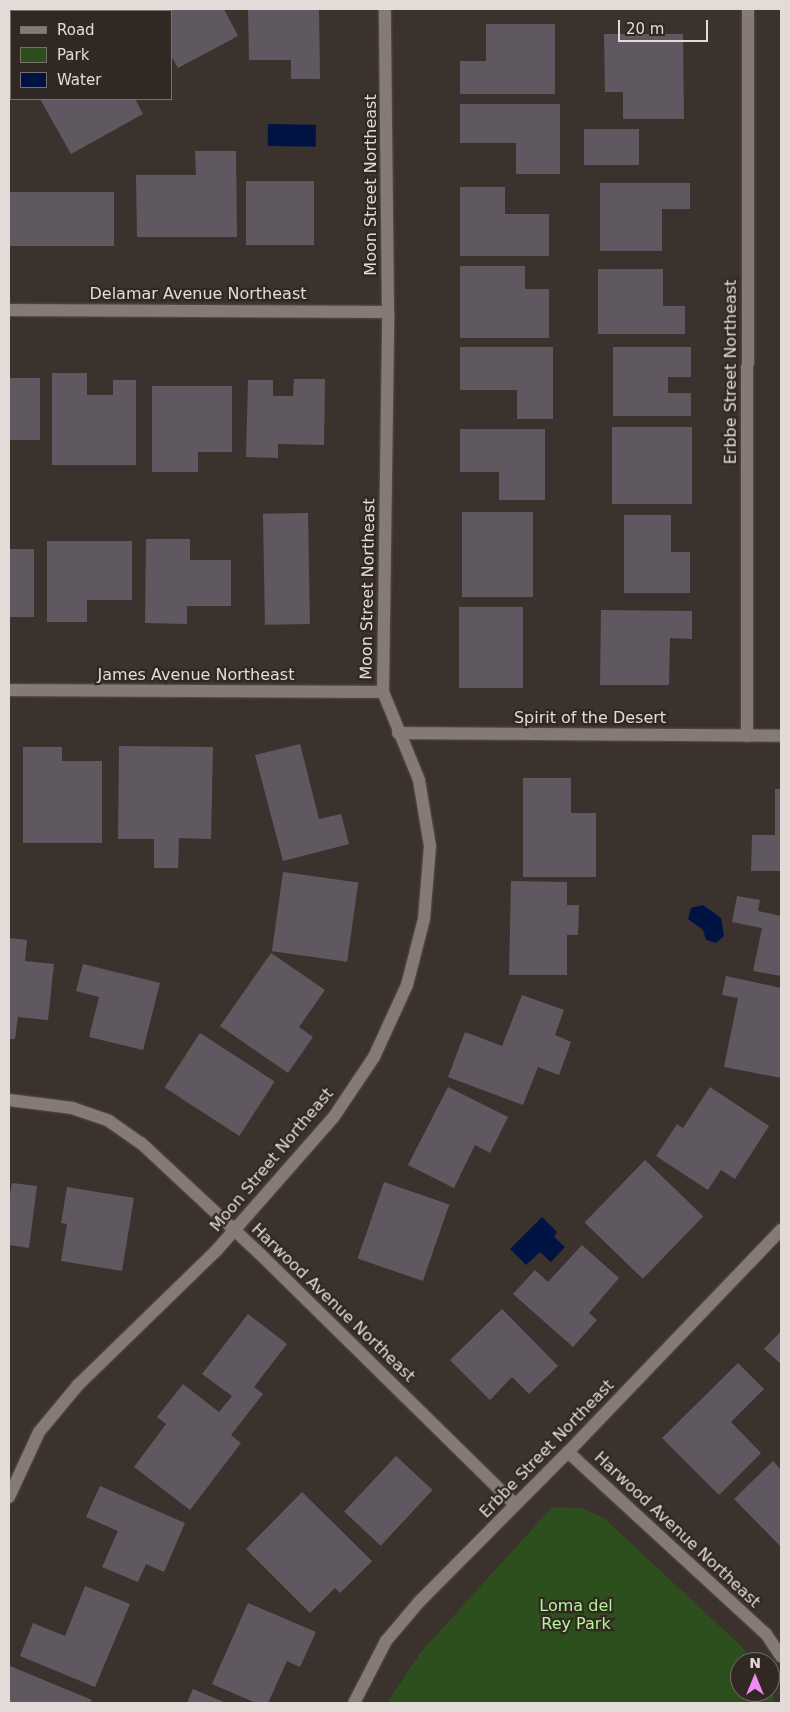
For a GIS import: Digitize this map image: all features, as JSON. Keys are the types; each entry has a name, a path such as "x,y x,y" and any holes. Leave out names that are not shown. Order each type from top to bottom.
{"street":[{"name":"Moon Street Northeast","path":"9,1497 39,1432 78,1385 235,1230 333,1118 374,1057 407,985 424,919 430,846 419,780 398,733 383,692 388,312 385,9"},
{"name":"Erbbe Street Northeast","path":"747,736 748,9"},
{"name":"Delamar Avenue Northeast","path":"9,310 388,312"},
{"name":"James Avenue Northeast","path":"9,690 383,692"},
{"name":"Spirit of the Desert","path":"398,733 781,736"},
{"name":"Harwood Avenue Northeast","path":"9,1100 72,1108 109,1121 141,1143 235,1230 516,1504"},
{"name":"Erbbe Street Northeast","path":"354,1703 386,1641 419,1602 568,1452 781,1230"},
{"name":"Harwood Avenue Northeast","path":"568,1452 766,1634 781,1656"}],"green space":[{"name":"Loma del Rey Park","path":"552,1507 581,1508 604,1518 741,1646 745,1652 730,1652 730,1702 775,1703 387,1703 421,1652"}],"water":[{"path":"268,124 316,125 316,147 268,146"},
{"path":"703,905 721,918 724,936 716,943 706,940 703,930 688,919 691,908"},
{"path":"542,1217 557,1232 554,1237 565,1247 551,1262 540,1252 526,1265 510,1249"}],"building":[{"path":"224,9 238,36 178,68 172,58 172,10 150,10"},
{"path":"248,9 319,9 320,79 291,79 291,60 249,60"},
{"path":"486,24 555,24 555,94 460,94 460,61 486,61"},
{"path":"604,34 683,34 684,119 623,119 623,92 605,92"},
{"path":"41,100 136,100 143,114 71,154"},
{"path":"460,104 560,104 560,174 516,174 516,143 460,143"},
{"path":"584,129 639,129 639,165 584,165"},
{"path":"195,151 236,151 237,237 137,237 136,175 196,175"},
{"path":"246,181 314,181 314,245 246,245"},
{"path":"600,183 690,183 690,209 662,209 662,251 600,251"},
{"path":"460,187 505,187 505,214 549,214 549,256 460,256"},
{"path":"9,192 114,192 114,246 9,246"},
{"path":"460,266 525,266 525,289 549,289 549,338 460,338"},
{"path":"598,269 663,269 663,306 685,306 685,334 598,334"},
{"path":"460,347 553,347 553,419 517,419 517,390 460,390"},
{"path":"613,347 691,347 691,377 668,377 668,393 691,393 691,416 613,416"},
{"path":"52,373 87,373 87,395 113,395 113,380 136,380 136,465 52,465"},
{"path":"9,378 40,378 40,440 9,440"},
{"path":"294,379 325,379 324,445 278,444 278,458 246,457 248,380 273,380 273,396 293,396"},
{"path":"152,386 232,386 232,452 198,452 198,472 152,472"},
{"path":"612,427 692,427 692,504 612,504"},
{"path":"460,429 545,429 545,500 499,500 499,472 460,472"},
{"path":"462,512 533,512 533,597 462,597"},
{"path":"308,513 310,624 265,625 263,514"},
{"path":"624,515 671,515 671,552 690,552 690,593 624,593"},
{"path":"146,539 190,539 190,560 231,560 231,606 187,606 187,624 145,623"},
{"path":"47,541 132,541 132,600 87,600 87,622 47,622"},
{"path":"9,549 34,549 34,617 9,617"},
{"path":"459,607 523,607 523,688 459,688"},
{"path":"601,610 692,611 692,639 670,638 669,685 600,685"},
{"path":"300,744 319,819 341,814 349,844 283,861 255,755"},
{"path":"119,746 213,747 211,839 179,838 178,868 154,868 154,839 118,839"},
{"path":"23,747 62,747 62,761 102,761 102,843 23,843"},
{"path":"523,778 571,778 571,813 596,813 596,877 523,877"},
{"path":"775,789 781,789 781,871 751,871 752,835 775,835"},
{"path":"283,872 358,883 347,962 272,951"},
{"path":"511,881 567,882 567,905 579,905 578,935 567,935 567,975 509,975"},
{"path":"737,896 760,900 758,911 781,916 781,976 753,971 762,928 732,922"},
{"path":"9,938 27,940 25,961 54,964 48,1020 18,1017 15,1039 9,1039"},
{"path":"271,953 325,990 299,1027 313,1037 288,1073 220,1026"},
{"path":"83,964 160,983 143,1050 89,1037 99,997 76,991"},
{"path":"726,976 781,988 781,1078 724,1067 738,998 722,995"},
{"path":"522,995 564,1010 555,1035 571,1042 559,1075 538,1067 523,1105 448,1077 465,1032 502,1046"},
{"path":"200,1033 275,1081 239,1136 165,1088"},
{"path":"448,1087 508,1117 490,1153 475,1145 454,1188 408,1165"},
{"path":"710,1087 769,1126 735,1179 721,1170 708,1190 656,1156 677,1124 683,1128"},
{"path":"645,1160 703,1216 643,1279 585,1223"},
{"path":"384,1182 449,1204 423,1281 358,1259"},
{"path":"12,1183 37,1186 29,1248 9,1245 9,1201"},
{"path":"67,1187 134,1198 122,1271 61,1261 67,1224 61,1223"},
{"path":"582,1245 619,1278 589,1313 597,1320 573,1347 513,1294 535,1270 548,1282"},
{"path":"502,1309 558,1366 529,1394 512,1377 490,1400 450,1360"},
{"path":"248,1314 287,1344 254,1387 263,1394 231,1435 241,1443 190,1510 134,1467 166,1424 157,1417 183,1384 219,1412 232,1396 202,1374"},
{"path":"781,1331 781,1364 764,1349"},
{"path":"738,1363 764,1389 731,1422 761,1453 719,1495 662,1438"},
{"path":"396,1456 433,1490 381,1546 344,1512"},
{"path":"773,1461 781,1470 781,1547 734,1499"},
{"path":"100,1486 185,1523 164,1572 146,1564 138,1582 102,1567 118,1531 86,1517"},
{"path":"302,1492 372,1561 340,1593 335,1588 310,1613 246,1549"},
{"path":"85,1586 130,1604 95,1687 20,1656 33,1623 65,1636"},
{"path":"248,1603 316,1632 300,1667 287,1661 268,1703 256,1703 212,1684"},
{"path":"10,1666 92,1700 90,1703 9,1703"},
{"path":"193,1689 226,1703 187,1703"}]}
